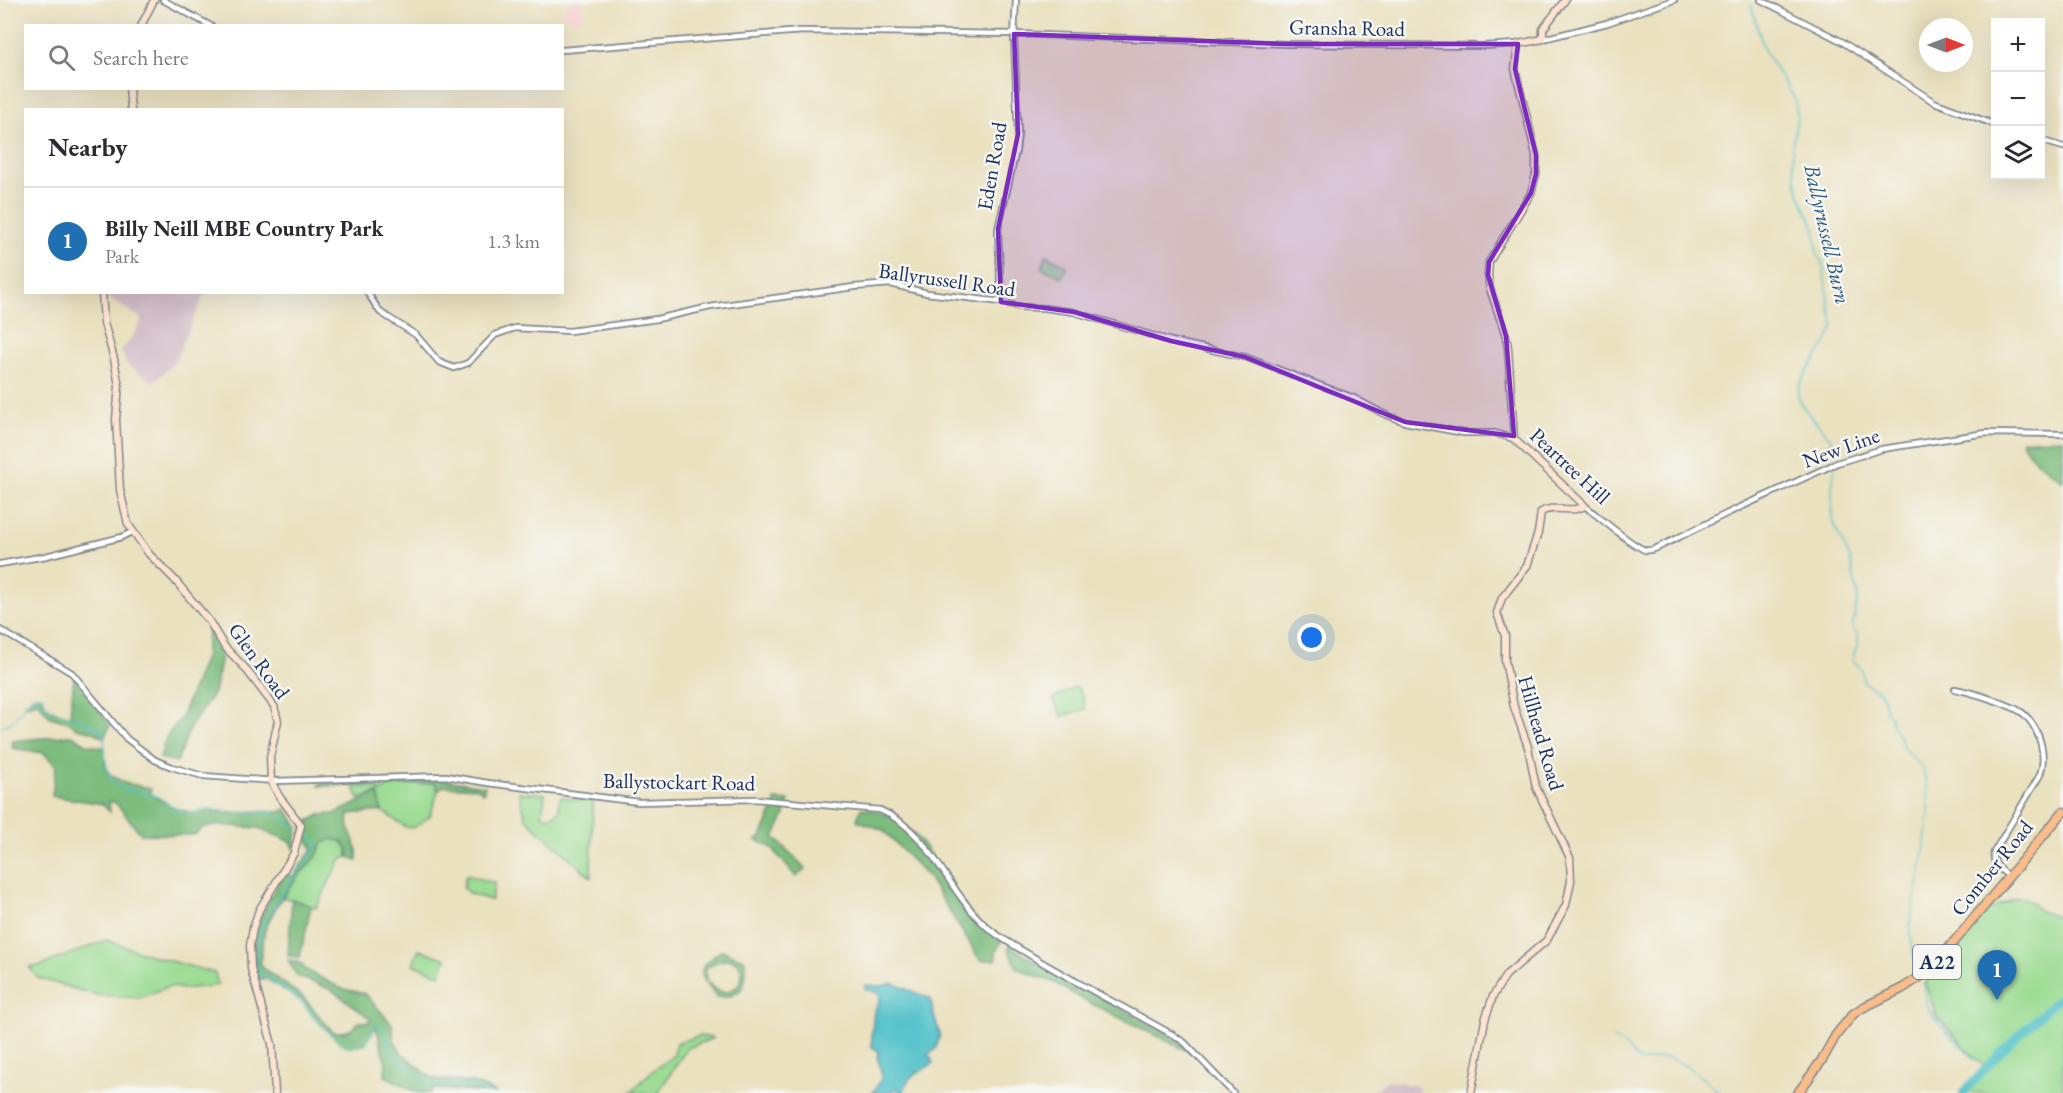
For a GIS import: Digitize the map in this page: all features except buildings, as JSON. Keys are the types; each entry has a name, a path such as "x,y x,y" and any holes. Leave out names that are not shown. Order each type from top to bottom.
{"highway":[{"name":"Comber Road","path":"1798,1093 1845,1022 1862,1008 1903,988 1929,970 2063,812"}],"street":[{"path":"142,24 153,0"},
{"path":"164,0 207,24"},
{"name":"Eden Road","path":"1001,302 997,249 998,229 1018,134 1014,34 1016,0"},
{"path":"1543,39 1543,28 1565,0"},
{"name":"Gransha Road","path":"564,50 787,32 1014,34 1276,44 1473,46 1518,44 1620,20 1674,0"},
{"path":"1761,0 1841,41 1934,102 1991,123"},
{"name":"Peartree Hill","path":"1518,44 1515,69 1536,155 1536,174 1531,193 1490,262 1488,275 1490,289 1507,342 1514,439 1586,506 1645,550"},
{"path":"129,90 131,108"},
{"path":"2045,142 2063,147"},
{"name":"Ballyrussell Road","path":"368,294 380,312 416,335 439,362 454,368 468,363 495,335 515,328 561,332 591,329 657,320 710,307 854,286 891,284 927,293 1001,302 1020,307 1074,312 1171,342 1245,357 1354,398 1405,422 1464,433 1495,433 1514,439"},
{"name":"Glen Road","path":"102,294 104,323 119,386 116,419 125,515 132,532 149,554 174,579 209,621 224,646 245,668 274,706 278,721 270,757 271,781"},
{"name":"New Line","path":"1645,550 1659,547 1837,463 1882,449 1986,433 2063,434"},
{"name":"Hillhead Road","path":"1470,1093 1485,1020 1493,996 1506,975 1547,940 1566,905 1571,881 1570,858 1536,787 1528,747 1514,707 1505,661 1505,636 1497,609 1502,598 1527,566 1538,533 1541,512 1546,509 1579,509 1586,506"},
{"path":"0,564 46,556 122,537 132,532"},
{"name":"Ballystockart Road","path":"0,630 72,673 127,739 155,760 182,771 203,776 271,781 446,776 639,802 755,799 880,810 894,817 925,845 968,908 987,927 1063,975 1175,1036 1185,1043 1233,1093"},
{"path":"1955,689 2023,712 2040,739 2043,762 2040,775 1994,852 1996,867 2008,876"},
{"path":"271,781 279,796 300,821 294,853 259,910 250,945 251,969 272,1044 275,1093"}],"highlighted area":[{"path":"1014,34 1287,44 1518,44 1515,69 1536,155 1536,174 1531,193 1489,262 1488,275 1506,336 1514,436 1405,422 1245,357 1171,341 1074,312 1001,302 998,229 1018,134"}],"shaded area":[{"path":"583,0 582,20 572,21 568,16 561,15 560,12 565,10 567,3"},
{"path":"108,294 205,294 174,363 155,381 127,365 121,350 132,338 141,322 140,317 108,298"},
{"path":"1388,1080 1417,1086 1420,1093 1370,1093"}],"green space":[{"path":"1046,255 1067,266 1062,277 1042,268"},
{"path":"2063,439 2063,481 2033,458 2022,440"},
{"path":"209,624 222,650 214,693 190,727 177,762 160,758 166,737 181,718 205,658"},
{"path":"74,677 110,725 104,738 94,732 50,717 38,702 24,705 33,696 39,694 49,708 70,716"},
{"path":"1074,687 1078,688 1083,698 1085,709 1062,716 1053,699"},
{"path":"72,735 86,744 105,748 108,773 124,783 151,788 150,794 174,808 193,813 207,810 235,813 279,812 286,809 298,826 294,849 290,841 258,828 219,825 204,827 194,835 141,834 116,803 109,801 110,812 103,804 52,796 56,766 44,753 12,748 13,741"},
{"path":"438,779 485,786 483,793 479,788 443,786 438,791 436,783 319,786 319,784"},
{"path":"436,783 438,791 430,816 413,828 406,827 382,811 377,793 359,799 354,787 378,787 380,792 390,786"},
{"path":"519,792 545,794 542,815 549,817 559,812 561,797 593,801 591,877 526,819"},
{"path":"378,793 382,811 349,814 349,828 356,848 357,860 348,857 348,849 342,841 331,839 322,844 316,857 297,877 277,905 265,929 260,962 264,969 303,997 333,1032 348,1031 359,1022 368,1022 371,1019 332,990 297,976 288,960 300,963 306,970 340,988 365,994 392,1024 394,1039 401,1052 432,1078 474,1083 497,1093 433,1089 431,1093 419,1093 385,1076 386,1063 376,1027 365,1044 347,1046 339,1042 313,1017 303,1002 265,978 258,980 255,966 255,938 264,911 284,874 293,876 313,849 306,837 301,835 305,823 320,815 334,814"},
{"path":"775,800 789,801 774,837 806,869 796,877 771,847 756,840 760,839 775,806"},
{"path":"861,808 881,812 912,832 968,910 1002,941 996,951 996,960 980,960 928,877 883,830 857,820"},
{"path":"331,839 342,841 348,849 348,857 341,859 316,908 283,897 297,877 316,857 322,844"},
{"path":"466,875 495,883 491,900 470,894 463,888"},
{"path":"2019,897 2029,900 2042,912 2063,919 2063,1093 1967,1093 1987,1070 1937,1017 1925,983 1946,962 1985,911"},
{"path":"292,899 311,906 300,957 288,956"},
{"path":"106,940 215,973 218,985 183,989 170,986 139,998 96,995 38,978 29,967 40,966"},
{"path":"1010,946 1062,977 1174,1037 1192,1053 1084,1000 1053,982 1018,969 1008,949"},
{"path":"419,949 446,959 440,975 413,964"},
{"path":"722,950 745,960 746,975 739,992 726,997 717,997 707,984 710,983 722,992 732,990 738,985 741,977 738,964 731,960 720,961 706,968 705,982 703,967"},
{"path":"699,1036 714,1038 687,1048 659,1091 660,1093 630,1093 650,1073 674,1055 676,1043"}],"water":[{"path":"892,983 931,999 940,1034 936,1049 927,1055 933,1063 909,1079 904,1093 896,1089 887,1093 872,1093 879,1084 881,1076 877,1057 879,1051 872,1047 874,1012 880,998 878,993 865,989 865,985 882,986"}],"waterway":[{"name":"Ballyrussell Burn","path":"1751,5 1764,50 1796,105 1793,160 1801,199 1815,230 1817,253 1823,265 1833,321 1831,335 1802,381 1798,395 1806,410 1831,441 1837,460"},
{"name":"Ballyrussell Burn","path":"1835,468 1832,488 1833,523 1850,558 1858,597 1852,629 1858,634 1853,660 1862,670 1865,683 1882,693 1886,712 1891,716 1891,722 1904,749 1924,772 1929,801 1922,865 1910,924 1912,948 1918,972"},
{"path":"0,726 12,722 28,702 39,694 43,697 46,706 52,710 86,722 103,732 108,770 113,781 121,788 151,794 183,812 194,813 203,810 267,812 281,816 297,829"},
{"path":"301,831 318,843 278,899 262,928 257,944 256,959 259,973 303,1002 313,1017 339,1042 347,1046 365,1044 376,1026 380,1025 396,1055 426,1084 432,1086 462,1084 489,1093"},
{"name":"Ballyrussell Burn","path":"1923,983 1927,1007 1945,1030 1975,1060"},
{"path":"1963,1093 2001,1052 2063,994"},
{"path":"1613,1038 1629,1049 1639,1061 1663,1058 1678,1062 1694,1071 1721,1093"}],"place":[{"name":"Billy Neill MBE Country Park","path":"1997,1000"}]}
